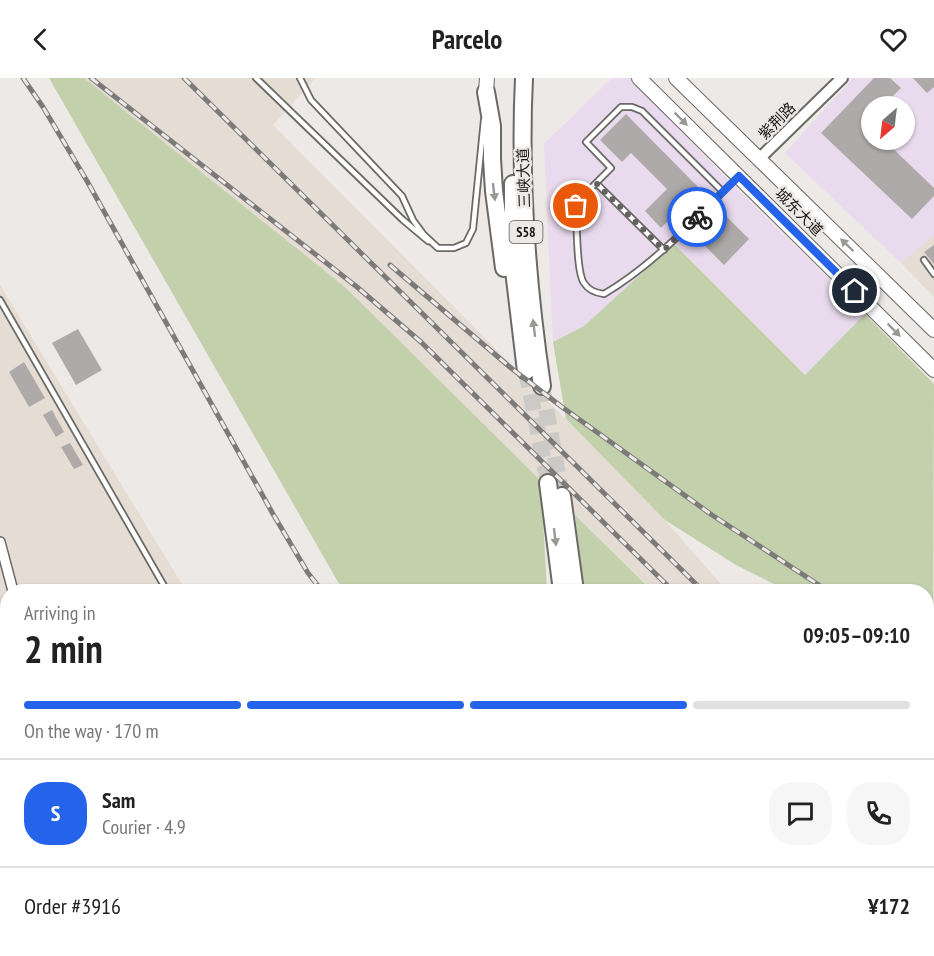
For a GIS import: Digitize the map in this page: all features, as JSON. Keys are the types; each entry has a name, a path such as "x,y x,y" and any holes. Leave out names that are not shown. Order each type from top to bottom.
{"highway":[{"name":"三峡大道","path":"487,85 492,126 494,191 510,312 526,371 513,262 514,78"},
{"name":"三峡大道","path":"524,78 523,164 528,274 542,386"},
{"path":"548,483 560,584"},
{"path":"562,496 574,584"}],"main road":[{"name":"城东大道","path":"639,78 934,370"},
{"name":"城东大道","path":"676,78 934,330"}],"street":[{"name":"紫荆路","path":"759,159 842,78"},
{"path":"0,542 11,584"}],"lane":[{"path":"256,78 422,238 438,248 454,248 466,243 473,229 487,85"},
{"path":"300,78 311,100 402,196 413,220 438,248"},
{"path":"723,192 642,111 621,107 586,142 611,168 578,201 576,206 583,282 593,292 604,294 624,282 664,250 723,192 739,176"},
{"path":"596,183 664,250"},
{"path":"924,260 934,274"},
{"path":"0,300 163,584"}],"shaded area":[{"path":"84,78 316,78 273,125 656,510 721,584 645,584 345,287"},
{"path":"612,78 630,78 733,185 865,314 805,375 674,244 584,326 553,342 544,144"},
{"path":"853,78 934,78 934,235 901,263 785,153"},
{"path":"934,235 934,297 901,263"},
{"path":"0,285 182,584 0,584"}],"green space":[{"path":"49,78 84,78 345,287 541,481 547,584 340,584"},
{"path":"674,244 805,375 865,314 934,384 933,584 774,584 736,565 665,520 566,419 553,342 584,326"},
{"path":"575,515 645,584 583,584"}],"building":[{"path":"874,78 890,78 901,88 893,96 861,96 861,150 894,150 934,188 934,196 912,219 821,133"},
{"path":"913,78 934,78 934,87 927,93"},
{"path":"626,114 700,189 661,228 645,211 667,189 631,153 622,162 600,140"},
{"path":"717,207 749,239 724,265 691,232"},
{"path":"934,245 934,264 924,252"},
{"path":"78,329 102,370 76,385 52,343"},
{"path":"24,362 45,398 29,407 9,372"},
{"path":"52,410 64,432 56,437 43,415"},
{"path":"70,443 83,465 74,469 61,447"}],"tunnel":[{"path":"526,371 548,483"},
{"path":"542,386 562,496"}],"railway":[{"path":"23,78 87,181 273,514 317,584"},
{"path":"91,78 357,287 421,342 666,584"},
{"path":"184,78 696,584"},
{"path":"390,265 511,368 562,407 712,515 817,584"}],"way so far":[{"path":"576,206 596,183 664,250 697,217"}],"route":[{"path":"697,217 739,176 855,291"}]}
